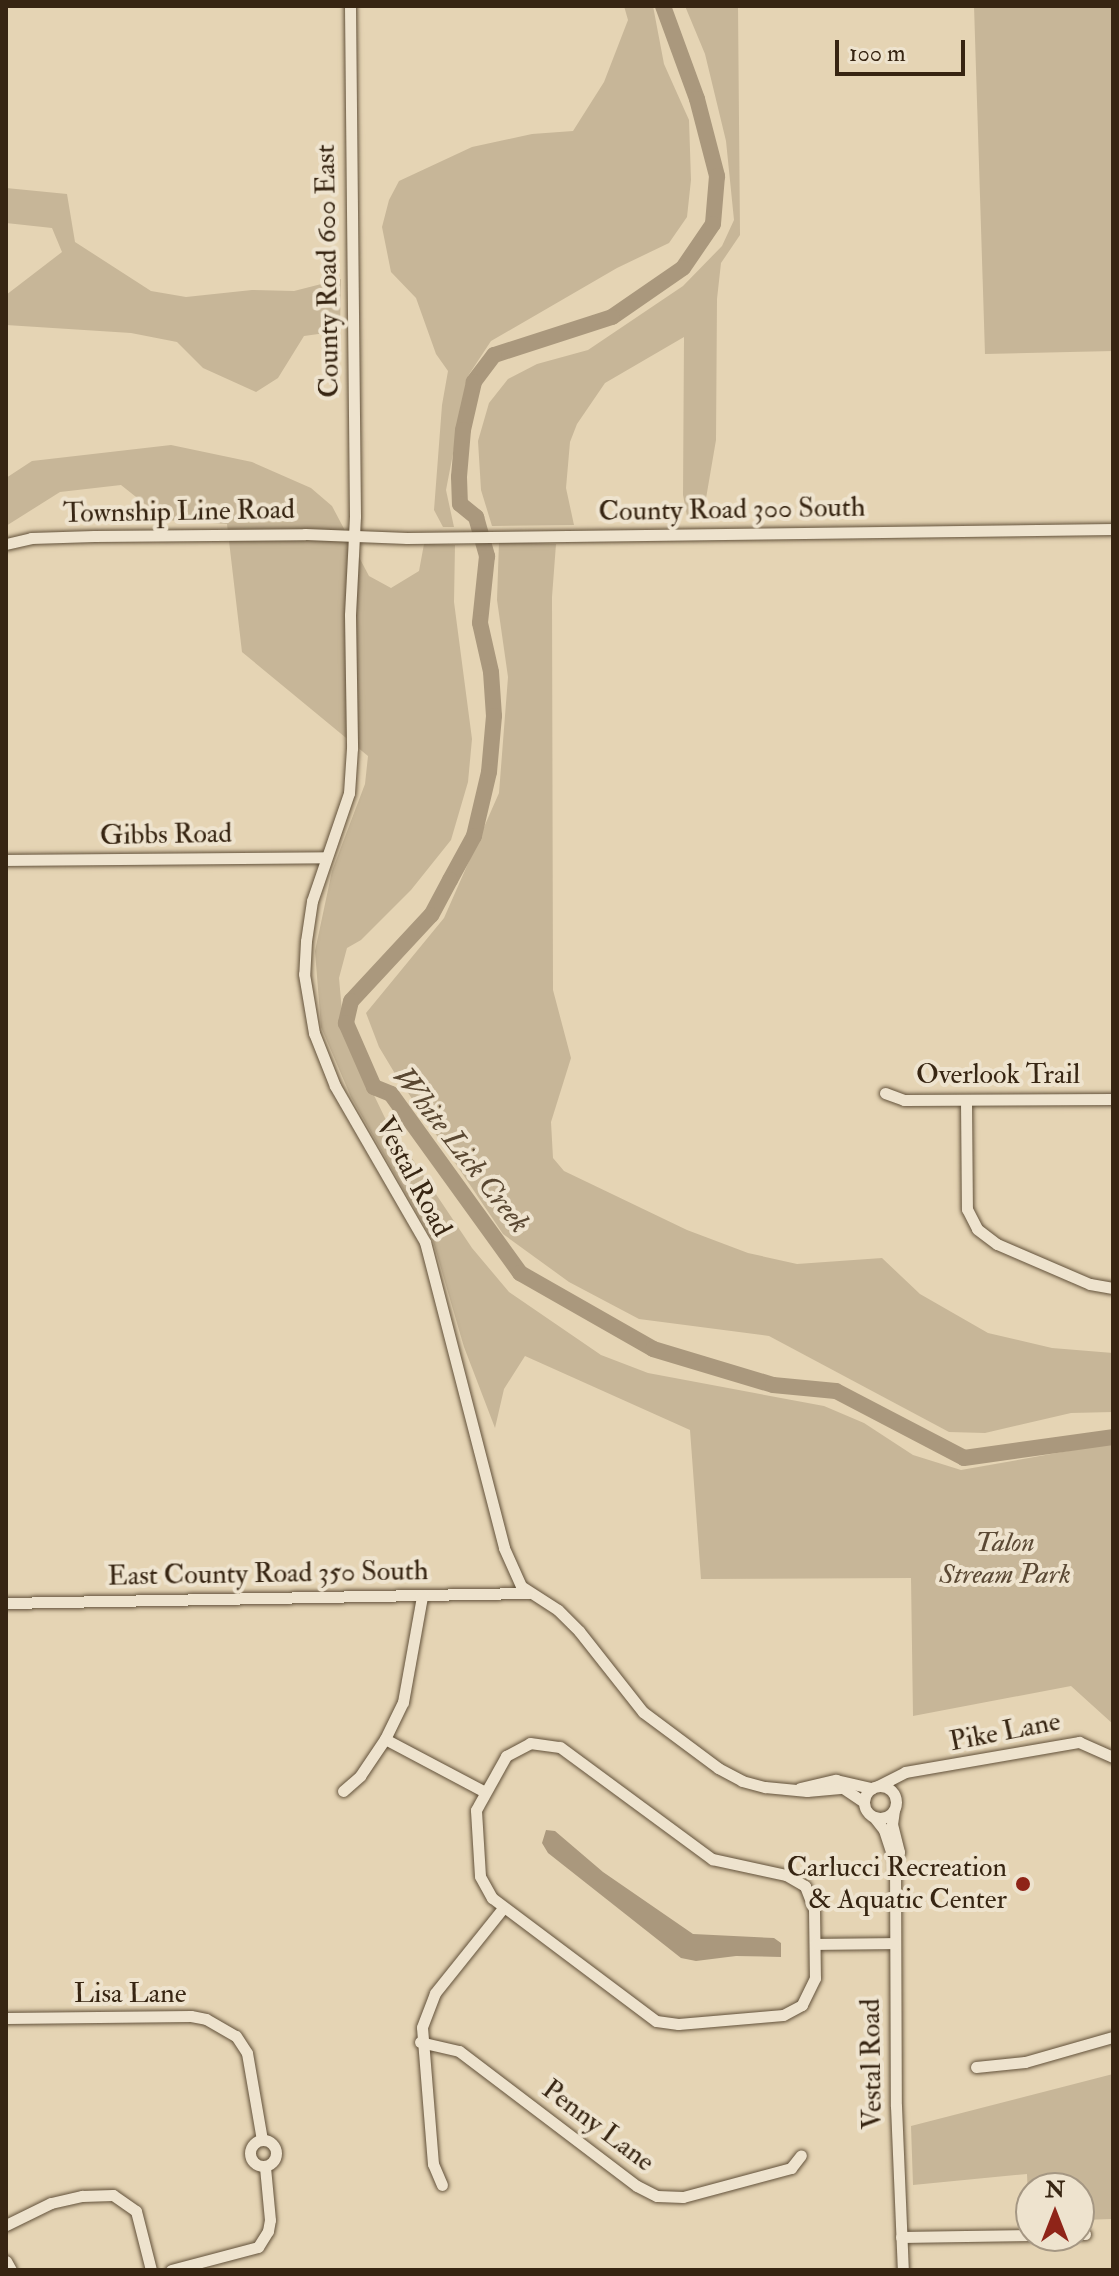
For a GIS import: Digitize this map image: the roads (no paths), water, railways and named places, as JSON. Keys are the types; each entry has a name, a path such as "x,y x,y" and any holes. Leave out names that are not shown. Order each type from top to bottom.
{"street":[{"name":"County Road 600 East","path":"350,6 353,535"},
{"name":"County Road 300 South","path":"353,535 527,537 1113,529"},
{"name":"Township Line Road","path":"6,544 31,538 353,535"},
{"name":"Vestal Road","path":"353,535 349,793 312,901 304,974 314,1033 335,1086 425,1242 504,1548 516,1578 530,1592 558,1610 643,1712 689,1747 742,1781 765,1787 822,1791 843,1788 864,1802"},
{"name":"Gibbs Road","path":"6,860 326,857"},
{"name":"Overlook Trail","path":"885,1093 904,1100 1113,1099"},
{"path":"966,1101 967,1209 977,1229 997,1244 1090,1284 1113,1288"},
{"name":"East County Road 350 South","path":"6,1603 530,1592"},
{"path":"343,1791 360,1776 385,1739 406,1692 422,1596"},
{"path":"385,1739 485,1792"},
{"path":"538,1742 560,1747 699,1852 719,1862 786,1875 800,1882 814,1903 813,1988 793,2011 665,2024 648,2018 503,1908 489,1896 480,1876 475,1819 485,1792 506,1756 519,1746 538,1742"},
{"name":"Pike Lane","path":"875,1787 898,1774 1079,1742 1111,1755"},
{"path":"895,1805 888,1788 875,1787 864,1802 866,1811 874,1817 884,1818 895,1805 909,1774"},
{"name":"Vestal Road","path":"800,1788 836,1780 875,1787"},
{"name":"Vestal Road","path":"895,1805 892,1824 899,1852 895,1858"},
{"name":"Vestal Road","path":"874,1817 884,1830 895,1858 903,2270"},
{"path":"442,2185 433,2164 420,2042 425,2013 435,1993 503,1908"},
{"path":"815,1944 895,1943"},
{"name":"Lisa Lane","path":"6,2018 191,2016 206,2019 236,2036 247,2053 253,2072 262,2140"},
{"path":"976,2067 1025,2062 1113,2037"},
{"name":"Penny Lane","path":"420,2042 459,2051 644,2191 657,2196 683,2197 791,2168 801,2155"},
{"path":"262,2140 273,2144 277,2153 274,2161 265,2167 256,2165 250,2155 252,2146 262,2140"},
{"path":"171,2270 258,2247 270,2220 265,2167"},
{"path":"6,2225 51,2203 82,2196 113,2195 136,2211 151,2270"},
{"path":"901,2237 1015,2235"},
{"path":"6,2261 11,2270"}],"waterway":[{"name":"White Lick Creek","path":"663,6 697,99 717,176 713,224 683,268 612,317 494,355 474,382 463,430 460,504 476,517 487,556 480,623 491,672 494,716 489,772 474,836 431,915 351,1001 346,1023 374,1087 391,1094 520,1273 653,1349 773,1385 836,1391 964,1458 1113,1437"}],"place":[{"name":"Carlucci Recreation & Aquatic Center","path":"1023,1884"}],"park label":[{"name":"Talon Stream Park","path":"1005,1559"}]}
